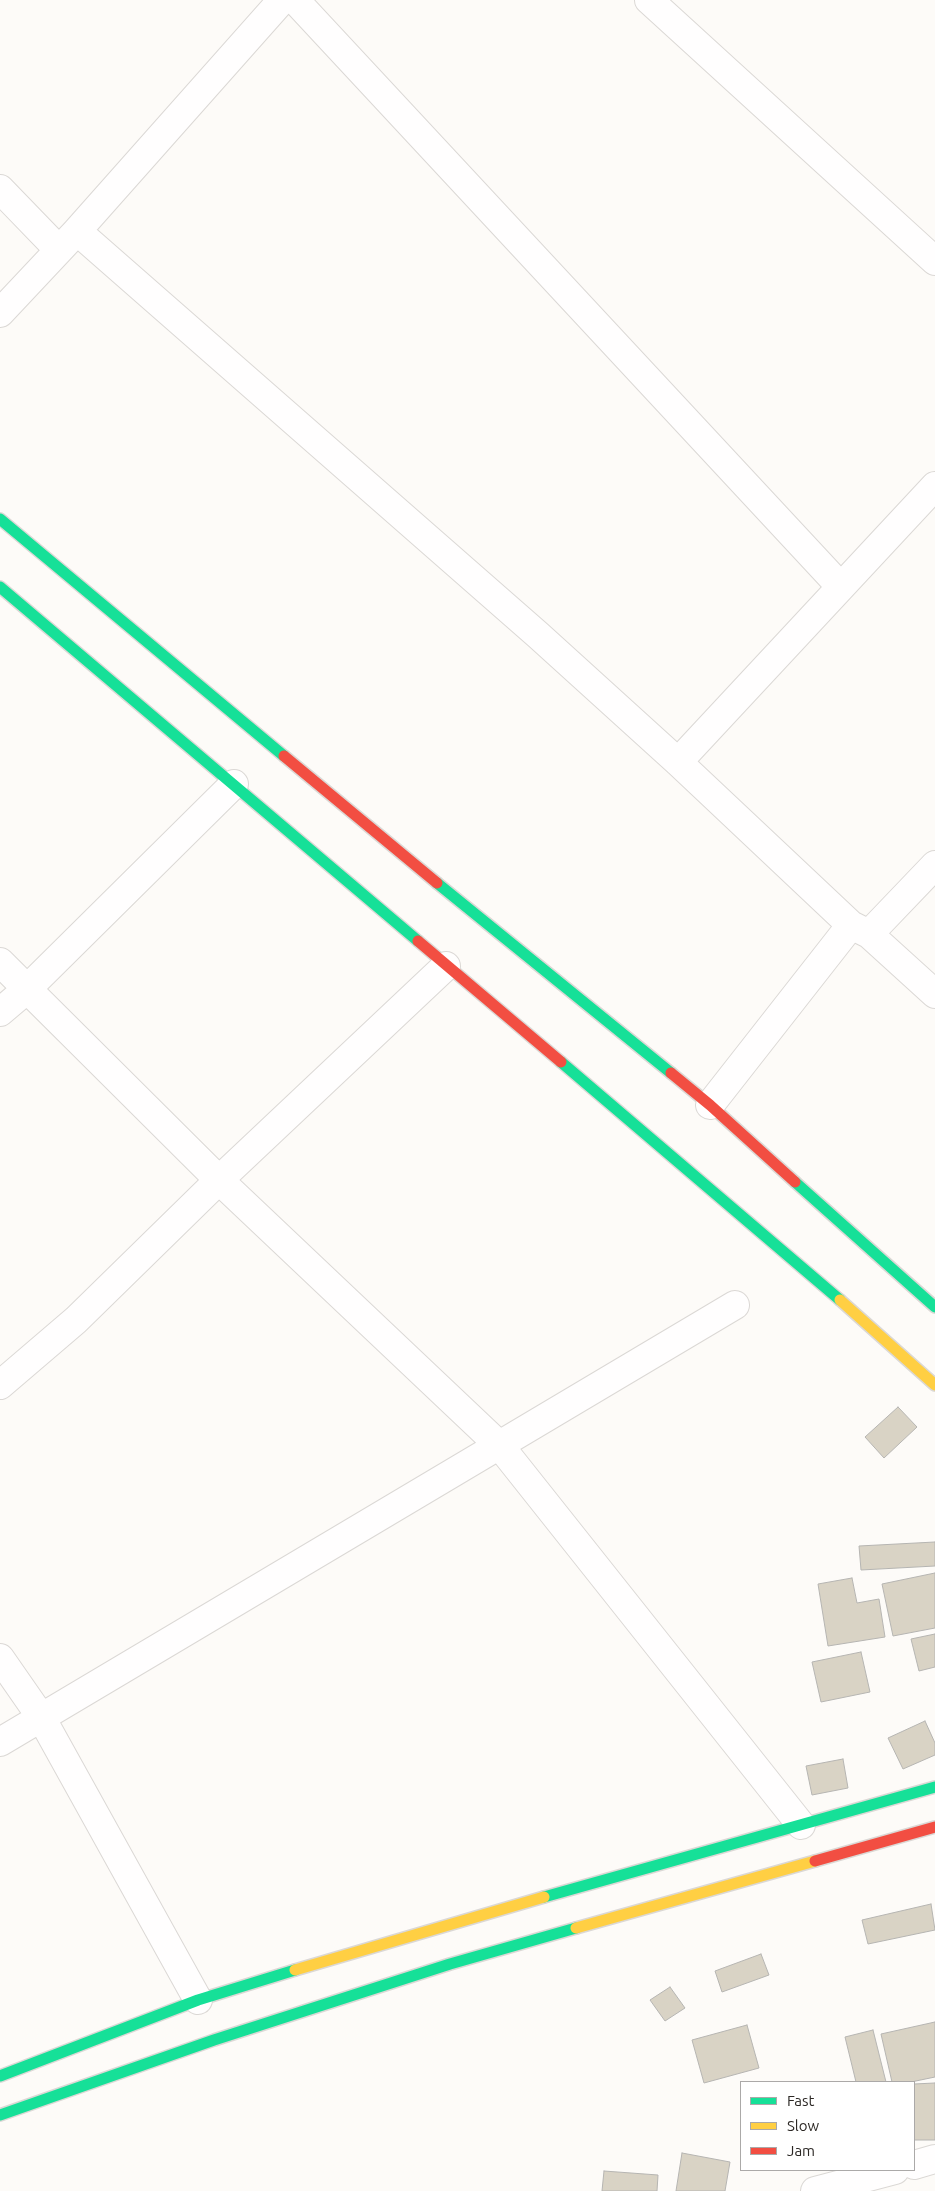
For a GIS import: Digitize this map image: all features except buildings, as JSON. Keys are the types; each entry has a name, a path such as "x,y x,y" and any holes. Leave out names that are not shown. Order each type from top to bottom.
{"main road":[{"path":"0,519 488,926 710,1105 935,1307"},
{"path":"0,587 800,1264 935,1385"},
{"path":"0,2076 198,2000 436,1927 935,1787"},
{"path":"0,2115 214,2040 450,1964 935,1827"}],"street":[{"path":"0,313 68,241 282,0"},
{"path":"295,0 841,587"},
{"path":"649,0 935,261"},
{"path":"0,189 68,241 538,635 860,929 935,994"},
{"path":"678,762 935,486"},
{"path":"0,1012 26,990 234,784"},
{"path":"710,1105 860,929 935,865"},
{"path":"0,962 26,990 219,1180 500,1446 801,1825"},
{"path":"0,1385 76,1320 219,1180 446,966"},
{"path":"0,1742 735,1305"},
{"path":"0,1658 41,1717 198,2000"},
{"path":"915,2165 935,2159"},
{"path":"815,2191 892,2171"}],"traffic: fast":[{"path":"0,519 284,756"},
{"path":"0,587 418,941"},
{"path":"437,883 671,1073"},
{"path":"561,1062 840,1300"},
{"path":"795,1182 935,1307"},
{"path":"544,1897 935,1787"},
{"path":"0,2115 214,2040 450,1964 576,1928"},
{"path":"0,2076 198,2000 295,1970"}],"traffic: slow":[{"path":"840,1300 935,1385"},
{"path":"576,1928 815,1861"},
{"path":"295,1970 544,1897"}],"traffic: jam":[{"path":"284,756 437,883"},
{"path":"418,941 561,1062"},
{"path":"671,1073 710,1105 795,1182"},
{"path":"815,1861 935,1827"}]}
